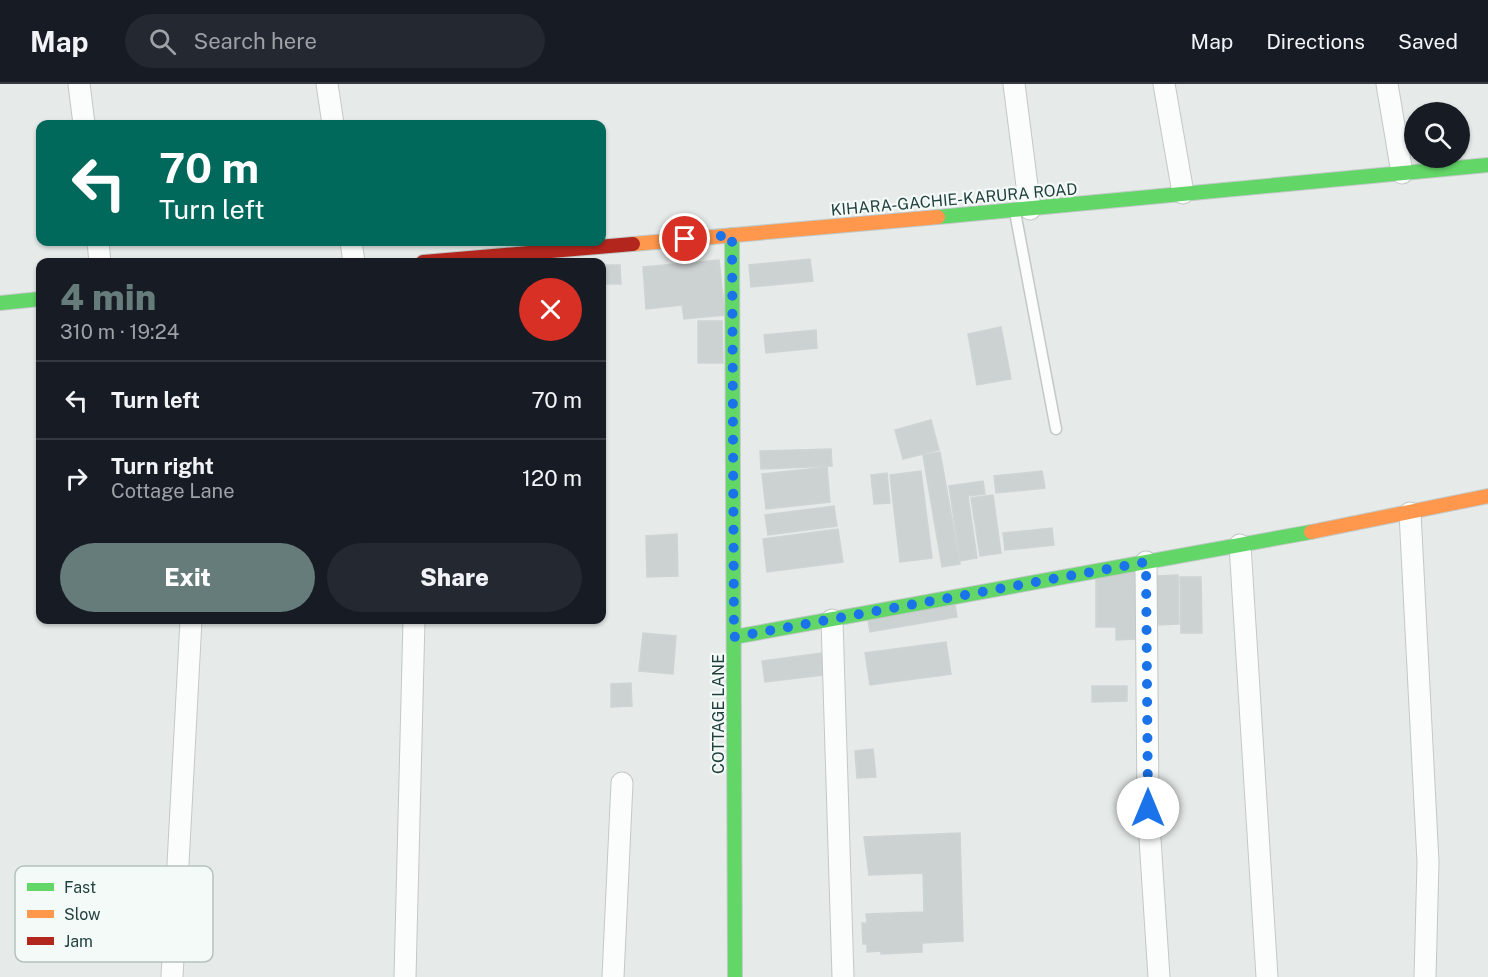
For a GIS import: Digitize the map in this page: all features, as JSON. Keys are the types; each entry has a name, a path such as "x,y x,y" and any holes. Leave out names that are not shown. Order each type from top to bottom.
{"street":[{"path":"79,84 84,120"},
{"path":"327,84 332,120"},
{"path":"1014,84 1022,210"},
{"path":"1164,84 1183,193"},
{"path":"1387,84 1402,173"},
{"name":"KIHARA-GACHIE-KARURA ROAD","path":"469,258 1022,210 1488,165"},
{"name":"COTTAGE LANE","path":"732,235 735,977"},
{"path":"0,303 36,299"},
{"path":"734,637 1240,545 1488,496"},
{"path":"1410,513 1428,862 1425,977"},
{"path":"1240,545 1267,977"},
{"path":"1146,562 1148,808 1159,977"},
{"path":"832,620 843,977"},
{"path":"178,866 191,624"},
{"path":"405,977 414,624"},
{"path":"613,977 621,783"},
{"path":"172,977 173,962"}],"lane":[{"path":"1022,210 1056,429"}],"building":[{"path":"810,259 813,281 751,287 749,265"},
{"path":"719,260 725,315 684,319 682,305 646,309 643,267"},
{"path":"606,265 620,265 621,284 606,284"},
{"path":"698,321 722,321 723,363 698,363"},
{"path":"1001,327 1011,379 977,385 968,334"},
{"path":"816,330 817,348 766,353 764,335"},
{"path":"931,420 939,450 903,459 895,430"},
{"path":"831,449 832,466 761,469 760,451"},
{"path":"940,452 960,564 942,567 923,455"},
{"path":"827,467 830,502 766,509 762,474"},
{"path":"921,471 932,558 900,562 890,475"},
{"path":"1042,471 1045,488 996,493 994,476"},
{"path":"887,473 890,503 874,504 871,475"},
{"path":"983,481 985,494 968,496 977,558 960,561 949,486"},
{"path":"993,495 1001,553 980,556 971,498"},
{"path":"834,506 837,526 768,535 765,515"},
{"path":"1052,528 1054,545 1005,550 1003,533"},
{"path":"838,529 843,562 767,572 763,539"},
{"path":"677,534 678,576 647,577 646,536"},
{"path":"1096,572 1138,572 1138,639 1116,640 1116,627 1096,627"},
{"path":"1178,575 1179,624 1157,625 1156,576"},
{"path":"1180,577 1201,577 1202,633 1181,633"},
{"path":"954,599 957,617 870,632 867,614"},
{"path":"643,633 676,636 673,674 639,671"},
{"path":"946,642 951,674 870,685 865,653"},
{"path":"829,652 832,674 765,682 762,661"},
{"path":"631,683 632,706 611,707 611,684"},
{"path":"1092,686 1127,686 1127,701 1092,702"},
{"path":"873,749 876,777 857,778 855,751"},
{"path":"960,833 963,941 922,943 922,952 881,954 881,951 867,952 867,944 863,944 862,923 867,923 866,914 924,912 923,873 869,875 864,837"}],"traffic: fast":[{"path":"938,217 1488,165"},
{"path":"732,235 735,977"},
{"path":"0,303 36,299"},
{"path":"734,637 1311,532"}],"traffic: slow":[{"path":"633,244 938,217"},
{"path":"1311,532 1488,496"}],"traffic: jam":[{"path":"470,258 633,244"}],"route":[{"path":"685,239 732,235 734,637 1146,562 1148,808"}]}
